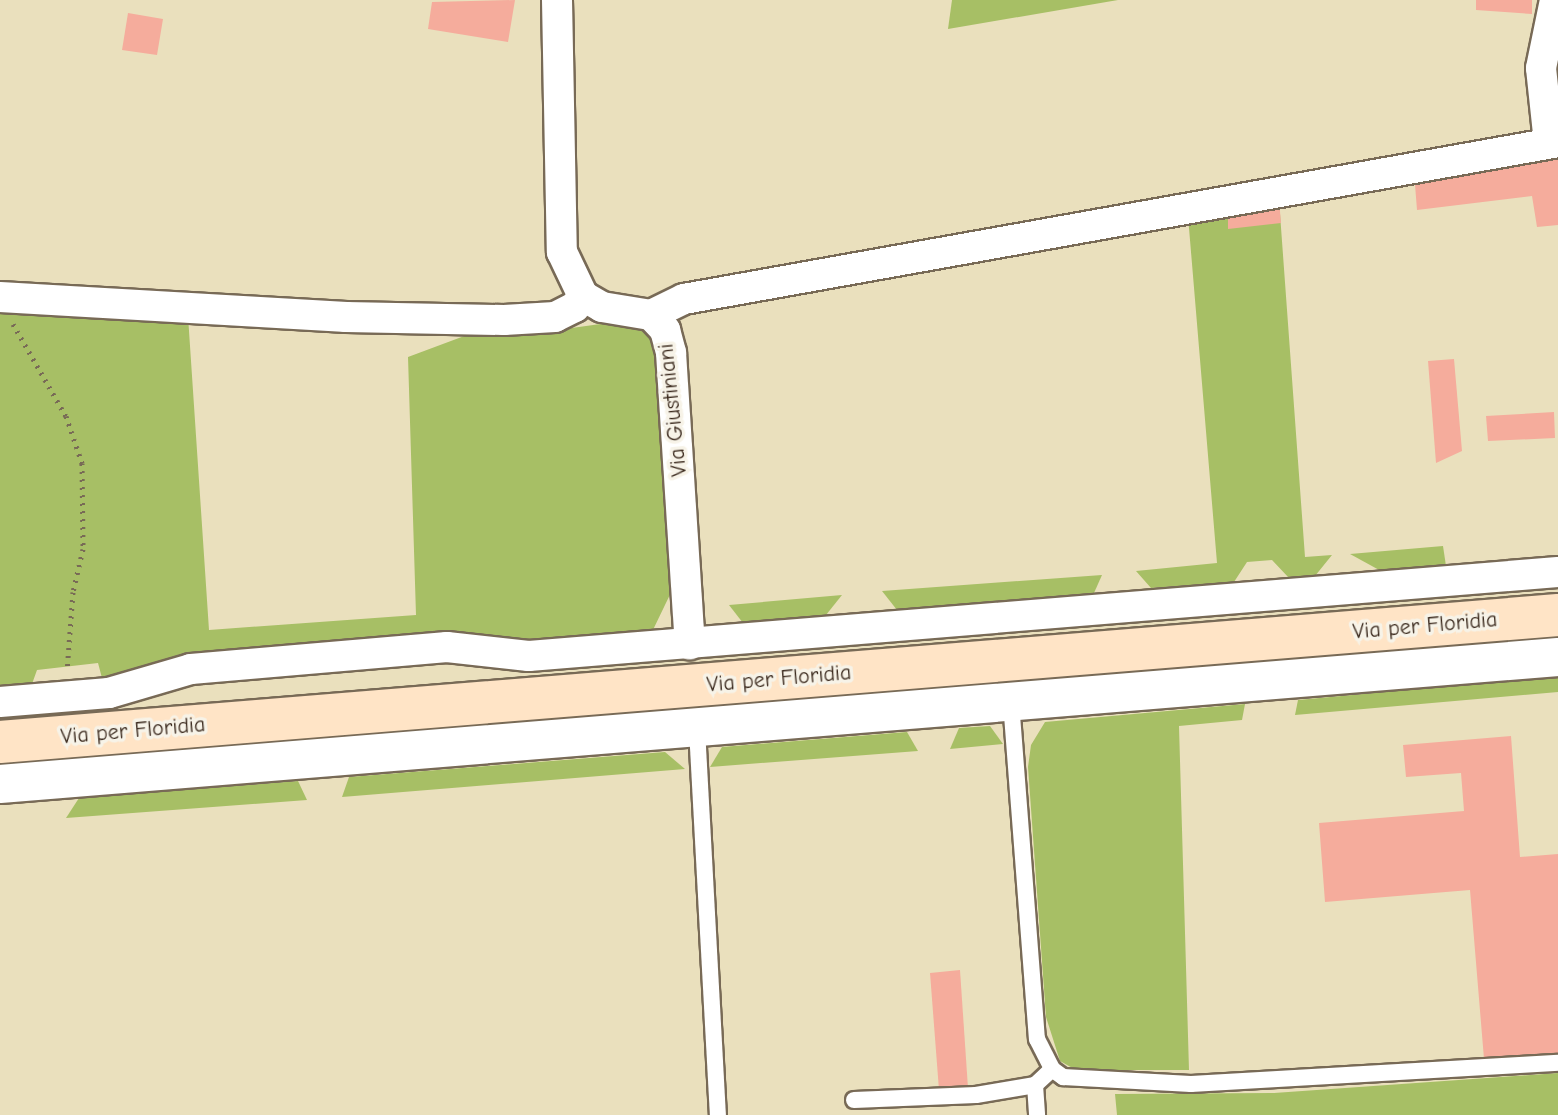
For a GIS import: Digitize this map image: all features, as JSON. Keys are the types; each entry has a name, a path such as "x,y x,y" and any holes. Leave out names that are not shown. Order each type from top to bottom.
{"main road":[{"name":"Via per Floridia","path":"0,742 1558,615"}],"street":[{"path":"1,297 504,320 555,317 575,307 583,296 562,252 557,0"},
{"path":"651,315 684,299 1554,143 1541,68 1555,0"},
{"name":"Via Giustiniani","path":"583,296 602,307 651,315 665,330 671,353 690,644"},
{"path":"0,702 109,693 191,669 447,647 529,656 1558,572"},
{"path":"0,784 1558,657"}],"lane":[{"path":"1011,702 1037,1039 1052,1069 1078,1081 1191,1084 1558,1063"},
{"path":"697,729 718,1115"},
{"path":"854,1100 976,1095 1035,1085 1052,1069"},
{"path":"1035,1085 1037,1115"}],"path":[{"path":"1,297 66,416 82,463 86,499 67,641 68,697"}],"green space":[{"path":"952,0 1118,0 948,29"},
{"path":"1279,200 1305,557 1332,555 1315,576 1289,578 1272,560 1247,562 1234,582 1151,588 1136,571 1217,563 1188,216"},
{"path":"0,304 188,316 209,630 416,615 408,357 475,332 550,331 622,321 654,337 678,578 651,634 525,643 472,636 193,653 102,678 98,663 37,670 32,684 0,687"},
{"path":"1443,546 1446,566 1381,571 1350,554"},
{"path":"1102,575 1094,593 897,610 882,591"},
{"path":"842,595 826,615 743,623 729,605"},
{"path":"1558,676 1558,692 1295,715 1298,700"},
{"path":"1245,704 1242,720 1179,726 1189,1070 1076,1070 1060,1061 1046,1017 1028,767 1031,745 1045,722"},
{"path":"990,726 1003,744 950,749 959,728"},
{"path":"907,732 918,751 710,767 722,747"},
{"path":"665,752 685,769 342,797 349,777"},
{"path":"298,781 307,800 66,818 79,798"},
{"path":"1558,1073 1558,1115 1117,1115 1115,1094 1274,1093"}],"building":[{"path":"515,0 508,42 428,29 432,2"},
{"path":"1476,0 1532,0 1532,14 1476,10"},
{"path":"128,13 163,19 157,55 122,50"},
{"path":"1558,154 1558,225 1537,227 1532,196 1417,210 1414,172"},
{"path":"1279,200 1281,223 1228,229 1228,216"},
{"path":"1454,359 1462,451 1436,463 1428,361"},
{"path":"1554,412 1555,438 1488,441 1486,416"},
{"path":"1511,736 1520,857 1558,854 1558,1053 1484,1059 1470,890 1325,902 1319,823 1464,811 1461,773 1406,777 1403,745"},
{"path":"960,970 968,1088 939,1090 930,973"}]}
